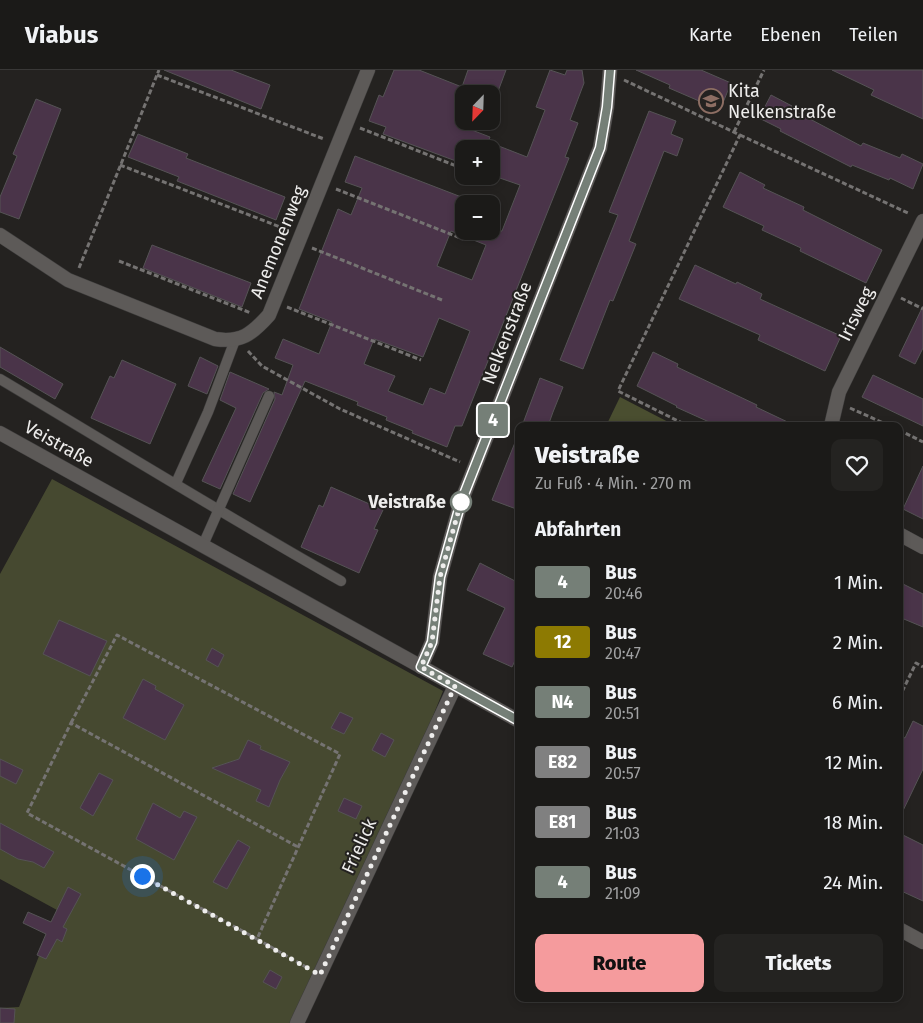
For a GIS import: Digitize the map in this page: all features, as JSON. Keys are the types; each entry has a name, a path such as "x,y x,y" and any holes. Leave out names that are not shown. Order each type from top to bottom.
{"street":[{"name":"Anemonenweg","path":"238,339 259,326 266,318 274,302 368,70"},
{"name":"Nelkenstraße","path":"421,667 432,642 440,577 449,541 474,468 600,148 607,107 610,72"},
{"name":"Irisweg","path":"832,422 836,401 888,292 919,219"},
{"path":"0,235 27,255 73,282 215,339 230,342 238,339"},
{"name":"Veistraße","path":"0,433 515,719"},
{"path":"903,536 923,547"},
{"name":"Frielick","path":"297,1023 455,686"},
{"path":"903,931 923,942"}],"lane":[{"path":"176,483 238,339"},
{"path":"0,379 176,483 218,512 341,581"},
{"path":"203,545 269,396"}],"path":[{"path":"73,282 159,70"},
{"path":"734,132 764,70"},
{"path":"610,72 919,219"},
{"path":"157,75 338,145"},
{"path":"347,123 455,166"},
{"path":"680,422 618,391 740,135"},
{"path":"120,165 442,300"},
{"path":"322,184 455,236"},
{"path":"119,260 266,318"},
{"path":"888,292 923,308"},
{"path":"274,302 421,360"},
{"path":"238,339 262,366 331,405 474,468"},
{"path":"836,401 881,422"},
{"path":"903,432 923,442"},
{"path":"257,939 340,754 117,635 27,813 320,975"},
{"path":"903,690 916,663 923,666"},
{"path":"71,723 298,848"}],"green space":[{"path":"620,397 668,422 608,422"},
{"path":"52,479 443,691 429,726 290,1023 0,1023 0,1008 19,1007 57,910 0,879 0,574"}],"building":[{"path":"164,70 231,70 270,85 261,109"},
{"path":"394,70 419,70 457,85 455,85 455,130 472,130 490,137 489,140 455,140 455,161 383,134 386,127 369,121 379,95 383,97"},
{"path":"468,70 506,70 500,86 463,85"},
{"path":"550,70 565,75 567,70 582,70 584,83 570,120 578,123 565,157 569,158 462,426 455,426 447,447 386,420 387,417 357,405 358,402 305,381 250,502 233,494 275,399 274,392 282,395 293,365 275,358 283,339 319,354 332,322 299,309 338,209 351,215 362,188 345,182 355,156 456,195 455,233 451,231 437,266 472,280 486,245 474,240 500,240 500,231 502,231 520,185 500,178 500,146 527,157 545,110 536,107","holes":["439,318 470,331 445,394 430,388 423,405 388,391 395,376 364,364 374,339 423,357"]},
{"path":"636,70 701,70 731,83 720,110 669,88 670,85"},
{"path":"832,70 923,70 923,119 871,95 874,90"},
{"path":"771,95 792,106 791,109 861,146 863,143 900,158 902,154 923,164 913,189 890,178 889,180 852,165 851,167 780,131 781,129 759,118"},
{"path":"36,99 61,109 19,219 0,212 0,197 17,156 13,154"},
{"path":"649,111 676,121 671,134 683,139 677,156 664,151 629,241 636,244 613,301 610,300 583,369 560,360 618,215 609,212"},
{"path":"138,134 188,154 186,158 285,197 276,220 177,181 179,177 128,157"},
{"path":"740,172 765,185 763,188 804,207 803,210 882,250 866,283 800,251 801,248 762,230 764,226 723,207"},
{"path":"152,245 251,283 242,307 143,268"},
{"path":"695,265 762,294 760,299 841,336 825,371 758,340 760,335 679,299"},
{"path":"923,306 923,348 915,364 899,356"},
{"path":"0,347 63,384 55,399 0,367"},
{"path":"653,352 678,364 677,367 757,405 756,407 788,422 709,422 637,386"},
{"path":"200,357 218,366 207,394 188,386"},
{"path":"122,360 176,384 150,444 91,418 110,376 114,378"},
{"path":"230,372 269,389 263,393 220,489 202,481 236,408 220,400"},
{"path":"873,375 923,399 923,426 862,397"},
{"path":"540,378 563,387 550,422 524,422"},
{"path":"515,442 515,509 492,500"},
{"path":"923,466 923,519 903,509"},
{"path":"331,487 383,510 374,529 378,530 359,573 301,547 319,505 323,507"},
{"path":"480,563 515,581 515,661 512,667 483,654 505,608 467,590"},
{"path":"903,584 923,594 923,627 903,619"},
{"path":"59,620 107,641 90,676 43,654"},
{"path":"212,648 224,655 218,667 206,660"},
{"path":"143,679 156,686 155,689 184,705 165,740 123,718"},
{"path":"340,712 353,718 344,734 331,728"},
{"path":"913,721 923,726 923,769 903,811 903,737 905,738"},
{"path":"381,733 394,740 385,757 372,750"},
{"path":"248,740 261,746 260,749 290,762 269,807 256,801 261,790 212,768 239,759"},
{"path":"0,759 23,770 16,784 0,776"},
{"path":"99,773 113,780 93,816 80,808"},
{"path":"344,798 362,806 356,819 338,811"},
{"path":"153,803 180,818 184,811 197,817 174,860 136,839"},
{"path":"0,823 54,852 44,868 33,862 18,859 0,849"},
{"path":"903,835 923,845 923,901 903,892"},
{"path":"238,840 250,847 227,889 213,882"},
{"path":"68,887 81,894 63,927 67,929 62,942 57,939 46,959 37,955 46,934 23,923 28,912 51,922"},
{"path":"270,970 282,977 276,989 263,982"},
{"path":"0,1008 15,1009 14,1023 0,1023"}],"bus line":[{"name":"4","path":"515,719 421,667 432,642 440,577 461,502 600,148 607,107 610,70"}],"place":[{"name":"Kita Nelkenstraße","path":"711,101"},
{"name":"Veistraße","path":"461,502"}],"route":[{"path":"142,876 320,975 455,686 421,667 432,642 440,577 461,502"}]}
